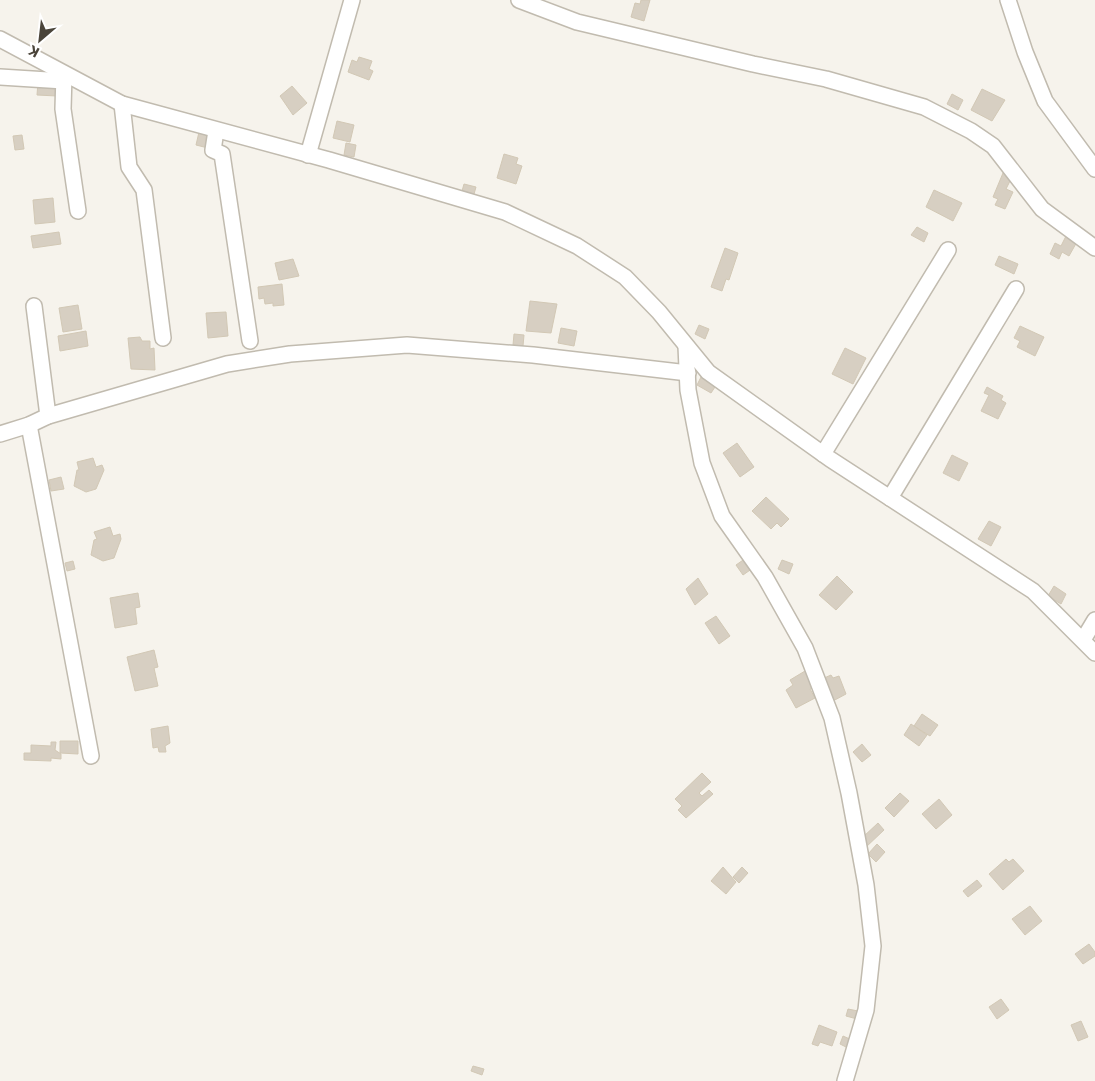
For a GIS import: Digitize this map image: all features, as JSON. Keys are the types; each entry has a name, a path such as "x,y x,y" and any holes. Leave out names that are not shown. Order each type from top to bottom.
{"street":[{"path":"308,155 352,0"},
{"path":"519,0 577,22 826,79 924,107 971,131 993,146 1042,209 1095,248"},
{"path":"1008,0 1045,101 1095,169"},
{"path":"0,39 64,77 122,104 505,212 577,246 625,277 660,312 708,372 823,454 1033,591 1095,653"},
{"path":"0,76 64,77"},
{"path":"64,77 63,109 78,211"},
{"path":"122,104 129,167 144,190 163,338"},
{"path":"216,130 213,150 222,154 250,340"},
{"path":"823,454 948,250"},
{"path":"890,498 1016,289"},
{"path":"34,306 48,416"},
{"path":"0,434 29,426 48,416 227,364 290,354 407,345 533,355 688,373"},
{"path":"686,346 688,390 702,463 722,516 765,577 805,648 834,728 866,885 873,946 866,1010 844,1081"},
{"path":"29,426 91,756"},
{"path":"1084,640 1095,620"}],"building":[{"path":"641,0 650,0 644,21 631,17 635,3 640,4"},
{"path":"359,57 372,61 369,69 373,71 369,80 348,72 352,60 357,62"},
{"path":"38,82 57,83 57,96 37,95"},
{"path":"292,86 307,103 293,115 280,96"},
{"path":"982,89 1005,100 992,121 971,110"},
{"path":"952,94 963,100 958,110 947,104"},
{"path":"337,121 354,125 350,142 333,138"},
{"path":"199,132 211,135 208,148 196,145"},
{"path":"22,135 24,149 15,150 13,136"},
{"path":"346,143 356,145 354,157 344,155"},
{"path":"504,154 518,158 516,164 522,166 516,184 497,178"},
{"path":"1003,173 1012,177 1006,189 1013,192 1005,209 995,205 998,199 993,197"},
{"path":"464,184 476,187 474,194 462,191"},
{"path":"934,190 962,203 953,221 926,207"},
{"path":"53,198 55,222 35,224 33,200"},
{"path":"917,227 928,233 924,242 911,235"},
{"path":"59,232 61,244 33,248 31,236"},
{"path":"1067,234 1078,240 1069,256 1062,252 1059,259 1050,254 1055,243 1061,246"},
{"path":"725,248 738,253 729,280 726,279 722,291 711,287"},
{"path":"999,256 1018,264 1014,274 995,265"},
{"path":"293,259 299,276 279,280 275,263"},
{"path":"282,284 284,305 273,306 273,303 265,304 264,298 259,299 258,287"},
{"path":"530,301 557,304 551,333 526,331"},
{"path":"78,305 82,329 63,332 59,308"},
{"path":"226,312 228,336 208,338 206,313"},
{"path":"699,325 709,329 705,339 695,334"},
{"path":"1020,326 1044,337 1035,356 1017,347 1020,341 1014,338"},
{"path":"561,328 577,331 574,346 558,343"},
{"path":"86,331 88,346 60,351 58,336"},
{"path":"514,334 524,335 523,346 513,345"},
{"path":"140,337 142,341 150,341 150,349 154,348 155,370 131,369 128,338"},
{"path":"845,348 866,358 853,384 832,374"},
{"path":"702,375 717,384 711,393 697,385"},
{"path":"987,387 1003,396 1001,400 1006,403 998,419 981,411 989,395 984,393"},
{"path":"737,443 754,467 740,477 723,453"},
{"path":"952,455 968,463 959,481 943,473"},
{"path":"93,458 96,467 102,465 104,470 96,489 86,492 74,486 77,470 79,470 77,462"},
{"path":"61,477 64,489 51,491 49,480"},
{"path":"766,497 789,519 781,527 777,523 771,529 752,511"},
{"path":"989,521 1001,527 991,546 978,539"},
{"path":"110,527 113,536 120,534 121,539 114,558 103,561 91,555 94,540 97,539 94,532"},
{"path":"746,558 753,568 743,575 736,565"},
{"path":"782,560 793,564 789,574 778,569"},
{"path":"73,561 75,569 67,571 65,563"},
{"path":"837,576 853,592 836,610 819,595"},
{"path":"698,578 708,594 695,605 686,589"},
{"path":"1054,586 1066,594 1061,604 1048,596"},
{"path":"138,593 140,607 135,608 137,624 115,628 110,598"},
{"path":"716,616 730,636 719,644 705,623"},
{"path":"154,650 158,667 154,668 158,686 135,691 127,657"},
{"path":"805,671 814,687 810,689 815,698 796,708 786,690 793,685 790,680"},
{"path":"831,675 833,678 839,676 846,694 831,702 822,679"},
{"path":"922,714 938,725 930,736 914,726"},
{"path":"911,724 927,735 919,746 904,735"},
{"path":"168,726 170,743 165,746 166,752 159,752 158,747 153,748 151,729"},
{"path":"60,741 78,741 78,754 60,753"},
{"path":"51,742 56,742 55,750 61,754 61,759 51,758 51,761 24,760 24,753 31,753 31,745 51,746"},
{"path":"862,744 871,755 862,762 853,752"},
{"path":"702,773 711,782 699,793 702,796 709,790 713,794 686,818 678,810 682,806 675,799"},
{"path":"900,793 909,801 894,817 885,808"},
{"path":"939,799 952,815 936,829 922,814"},
{"path":"878,823 884,830 865,848 863,837"},
{"path":"877,844 885,852 876,862 868,854"},
{"path":"1006,859 1009,862 1013,859 1024,871 1003,890 989,874"},
{"path":"723,867 736,882 726,894 711,881"},
{"path":"742,867 748,873 739,883 733,877"},
{"path":"977,880 982,886 968,897 963,891"},
{"path":"1030,906 1042,921 1025,935 1012,919"},
{"path":"1089,944 1095,952 1095,956 1083,964 1075,954"},
{"path":"1001,999 1009,1010 997,1019 989,1007"},
{"path":"848,1009 858,1011 857,1019 846,1016"},
{"path":"1081,1021 1088,1037 1078,1041 1071,1025"},
{"path":"819,1025 837,1032 832,1046 820,1042 818,1046 812,1044"},
{"path":"843,1036 852,1040 848,1048 840,1044"},
{"path":"473,1066 484,1069 482,1075 471,1071"}]}
